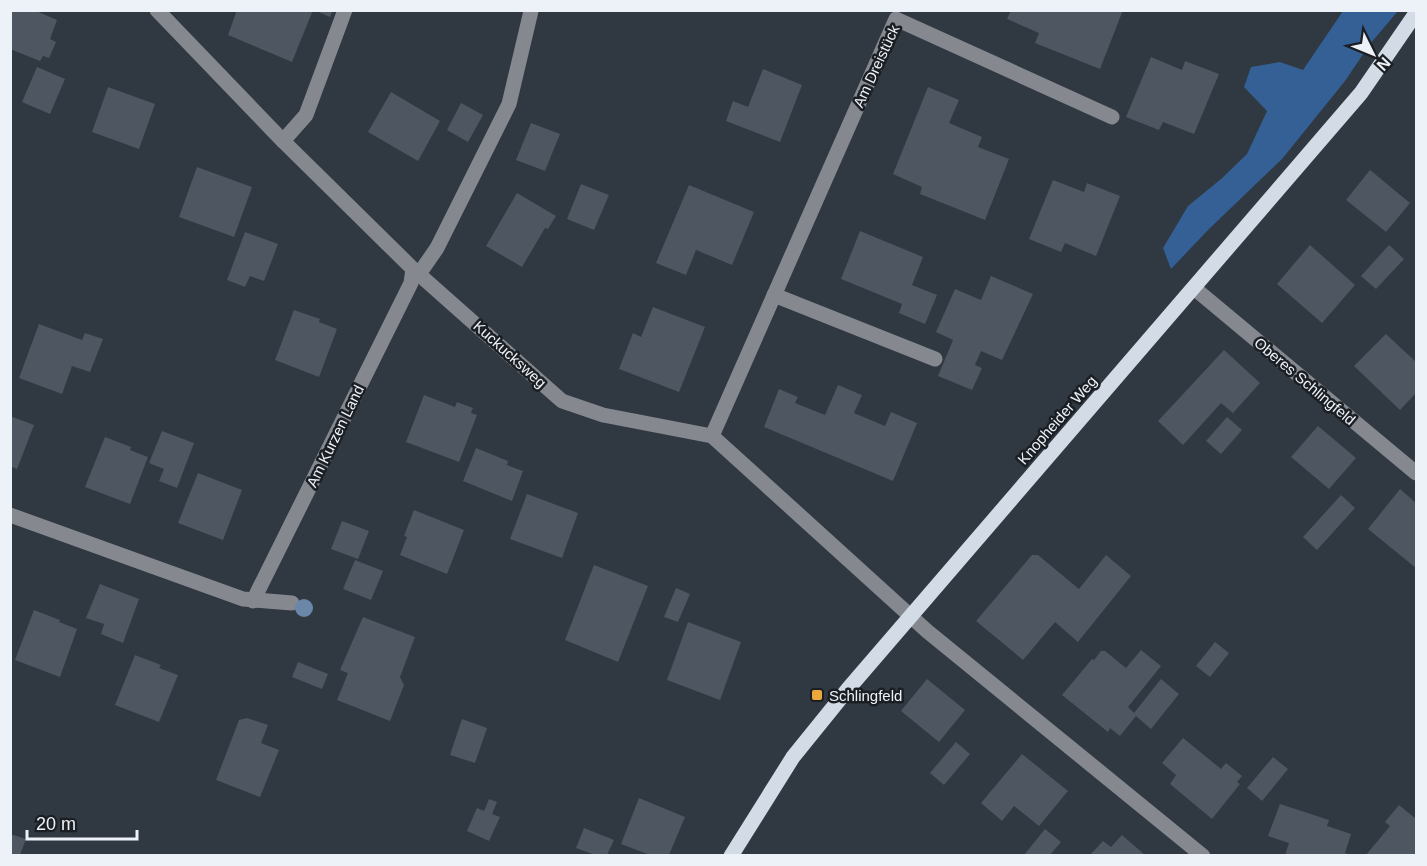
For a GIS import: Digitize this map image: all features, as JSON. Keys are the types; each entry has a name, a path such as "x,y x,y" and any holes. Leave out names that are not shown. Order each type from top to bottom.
{"main road":[{"name":"Knopheider Weg","path":"731,855 793,756 1361,93 1416,13"}],"street":[{"name":"Kuckucksweg","path":"157,10 283,141 416,272 562,401 603,416 712,436"},
{"path":"283,141 306,114 345,10"},
{"name":"Am Kurzen Land","path":"253,601 416,272 437,248 509,104 531,11"},
{"name":"Am Dreistück","path":"712,436 896,19 1112,117"},
{"name":"Oberes Schlingfeld","path":"1194,288 1416,473"},
{"path":"774,295 935,359"},
{"path":"712,436 911,617 1203,855"},
{"path":"10,515 243,599 292,603"}],"shaded area":[{"path":"1343,11 1398,11 1282,159 1171,269 1163,248 1188,206 1247,154 1267,111 1244,87 1251,67 1280,62 1303,70"}],"building":[{"path":"10,10 34,10 57,20 50,39 56,42 49,58 43,56 40,61 10,49"},
{"path":"237,10 313,10 292,62 228,35"},
{"path":"314,10 333,10 330,17"},
{"path":"1011,10 1123,10 1100,69 1035,43 1039,33 1007,19"},
{"path":"1151,57 1182,70 1185,61 1219,74 1194,134 1163,122 1159,130 1126,117"},
{"path":"37,67 65,79 50,114 22,102"},
{"path":"763,69 802,85 780,142 726,121 733,101 748,107"},
{"path":"108,87 155,104 139,149 92,132"},
{"path":"928,87 959,100 949,123 982,137 978,147 1009,159 985,220 920,194 922,187 893,174"},
{"path":"391,92 440,121 418,161 368,132"},
{"path":"461,103 483,115 468,142 447,130"},
{"path":"531,123 560,134 545,171 516,160"},
{"path":"197,167 252,187 234,237 179,217"},
{"path":"1370,170 1410,203 1386,232 1346,200"},
{"path":"1053,180 1084,192 1087,183 1120,196 1096,256 1065,243 1061,252 1029,239"},
{"path":"581,184 609,195 594,230 567,219"},
{"path":"689,185 754,212 732,265 696,250 686,275 656,263"},
{"path":"517,193 556,216 548,229 545,228 522,267 486,246"},
{"path":"860,231 923,257 912,285 937,295 925,324 899,313 902,304 841,279"},
{"path":"245,232 278,244 264,281 250,276 245,287 227,280"},
{"path":"1310,245 1355,285 1322,323 1277,284"},
{"path":"1389,245 1404,259 1376,289 1361,276"},
{"path":"991,276 1033,294 1002,360 981,351 975,365 982,368 972,390 938,376 953,340 936,332 955,289 981,300"},
{"path":"653,307 705,327 679,392 619,369 633,333 641,337"},
{"path":"294,310 320,319 319,322 337,329 319,377 275,360"},
{"path":"39,324 82,340 85,333 103,339 90,372 72,366 62,394 19,378"},
{"path":"1386,334 1416,362 1416,393 1400,410 1354,366"},
{"path":"1224,350 1260,383 1233,413 1221,403 1183,445 1158,421"},
{"path":"838,385 862,395 854,413 885,426 891,412 917,423 893,481 764,427 779,389 798,397 795,403 825,415"},
{"path":"424,395 455,407 457,402 473,408 471,413 477,415 459,462 406,442"},
{"path":"10,416 34,425 17,469 10,466"},
{"path":"1227,417 1242,430 1221,454 1206,441"},
{"path":"1318,426 1356,458 1329,489 1291,457"},
{"path":"162,431 194,443 177,488 159,481 164,469 149,463"},
{"path":"105,437 131,447 130,450 148,457 130,504 85,487"},
{"path":"476,448 508,461 507,465 523,471 512,501 463,481"},
{"path":"198,473 242,490 223,540 178,523"},
{"path":"1400,489 1416,503 1416,568 1368,529"},
{"path":"527,494 578,513 562,558 510,539"},
{"path":"1341,495 1355,508 1317,550 1303,537"},
{"path":"414,510 464,530 447,574 400,555 407,537 404,536"},
{"path":"342,521 369,531 358,559 331,549"},
{"path":"1032,555 1038,555 1079,589 1106,555 1131,576 1078,642 1055,622 1023,660 976,621"},
{"path":"355,560 383,571 371,600 343,589"},
{"path":"594,565 648,586 618,662 565,640"},
{"path":"100,584 139,599 123,643 101,634 104,624 86,618"},
{"path":"676,588 690,594 678,622 664,617"},
{"path":"34,610 77,629 60,677 15,660"},
{"path":"363,617 415,637 400,677 404,685 390,721 337,700 348,673 340,670"},
{"path":"688,622 741,642 720,700 667,680"},
{"path":"1215,642 1229,653 1210,677 1196,666"},
{"path":"1141,650 1161,666 1128,707 1134,713 1161,679 1179,694 1151,729 1136,716 1120,736 1110,728 1108,732 1062,695 1101,651 1105,651 1126,668"},
{"path":"135,655 161,665 159,668 178,675 159,722 115,705"},
{"path":"298,662 328,674 322,689 292,677"},
{"path":"927,679 965,710 939,742 901,711"},
{"path":"247,718 268,725 261,743 279,750 260,797 216,780 239,720"},
{"path":"462,719 487,728 475,763 450,755"},
{"path":"1183,738 1221,769 1226,763 1242,776 1237,782 1240,784 1212,819 1170,784 1176,775 1162,763"},
{"path":"956,742 970,754 944,785 930,773"},
{"path":"1022,754 1068,791 1039,826 1014,806 1002,821 981,803"},
{"path":"1273,757 1288,769 1262,801 1247,788"},
{"path":"639,798 685,817 669,855 650,855 621,844"},
{"path":"489,799 497,802 492,814 500,817 489,841 467,831 477,808 484,811"},
{"path":"1280,804 1329,820 1327,826 1351,834 1345,853 1351,855 1285,855 1289,843 1268,836"},
{"path":"1399,805 1416,819 1416,855 1366,855 1390,826 1385,822"},
{"path":"584,828 614,840 607,855 595,855 576,848"},
{"path":"1045,829 1061,842 1050,855 1024,855"},
{"path":"10,834 26,839 20,855 10,855"},
{"path":"1122,835 1145,855 1090,855 1103,841 1111,847"}],"place":[{"name":"Schlingfeld","path":"817,695"}]}
